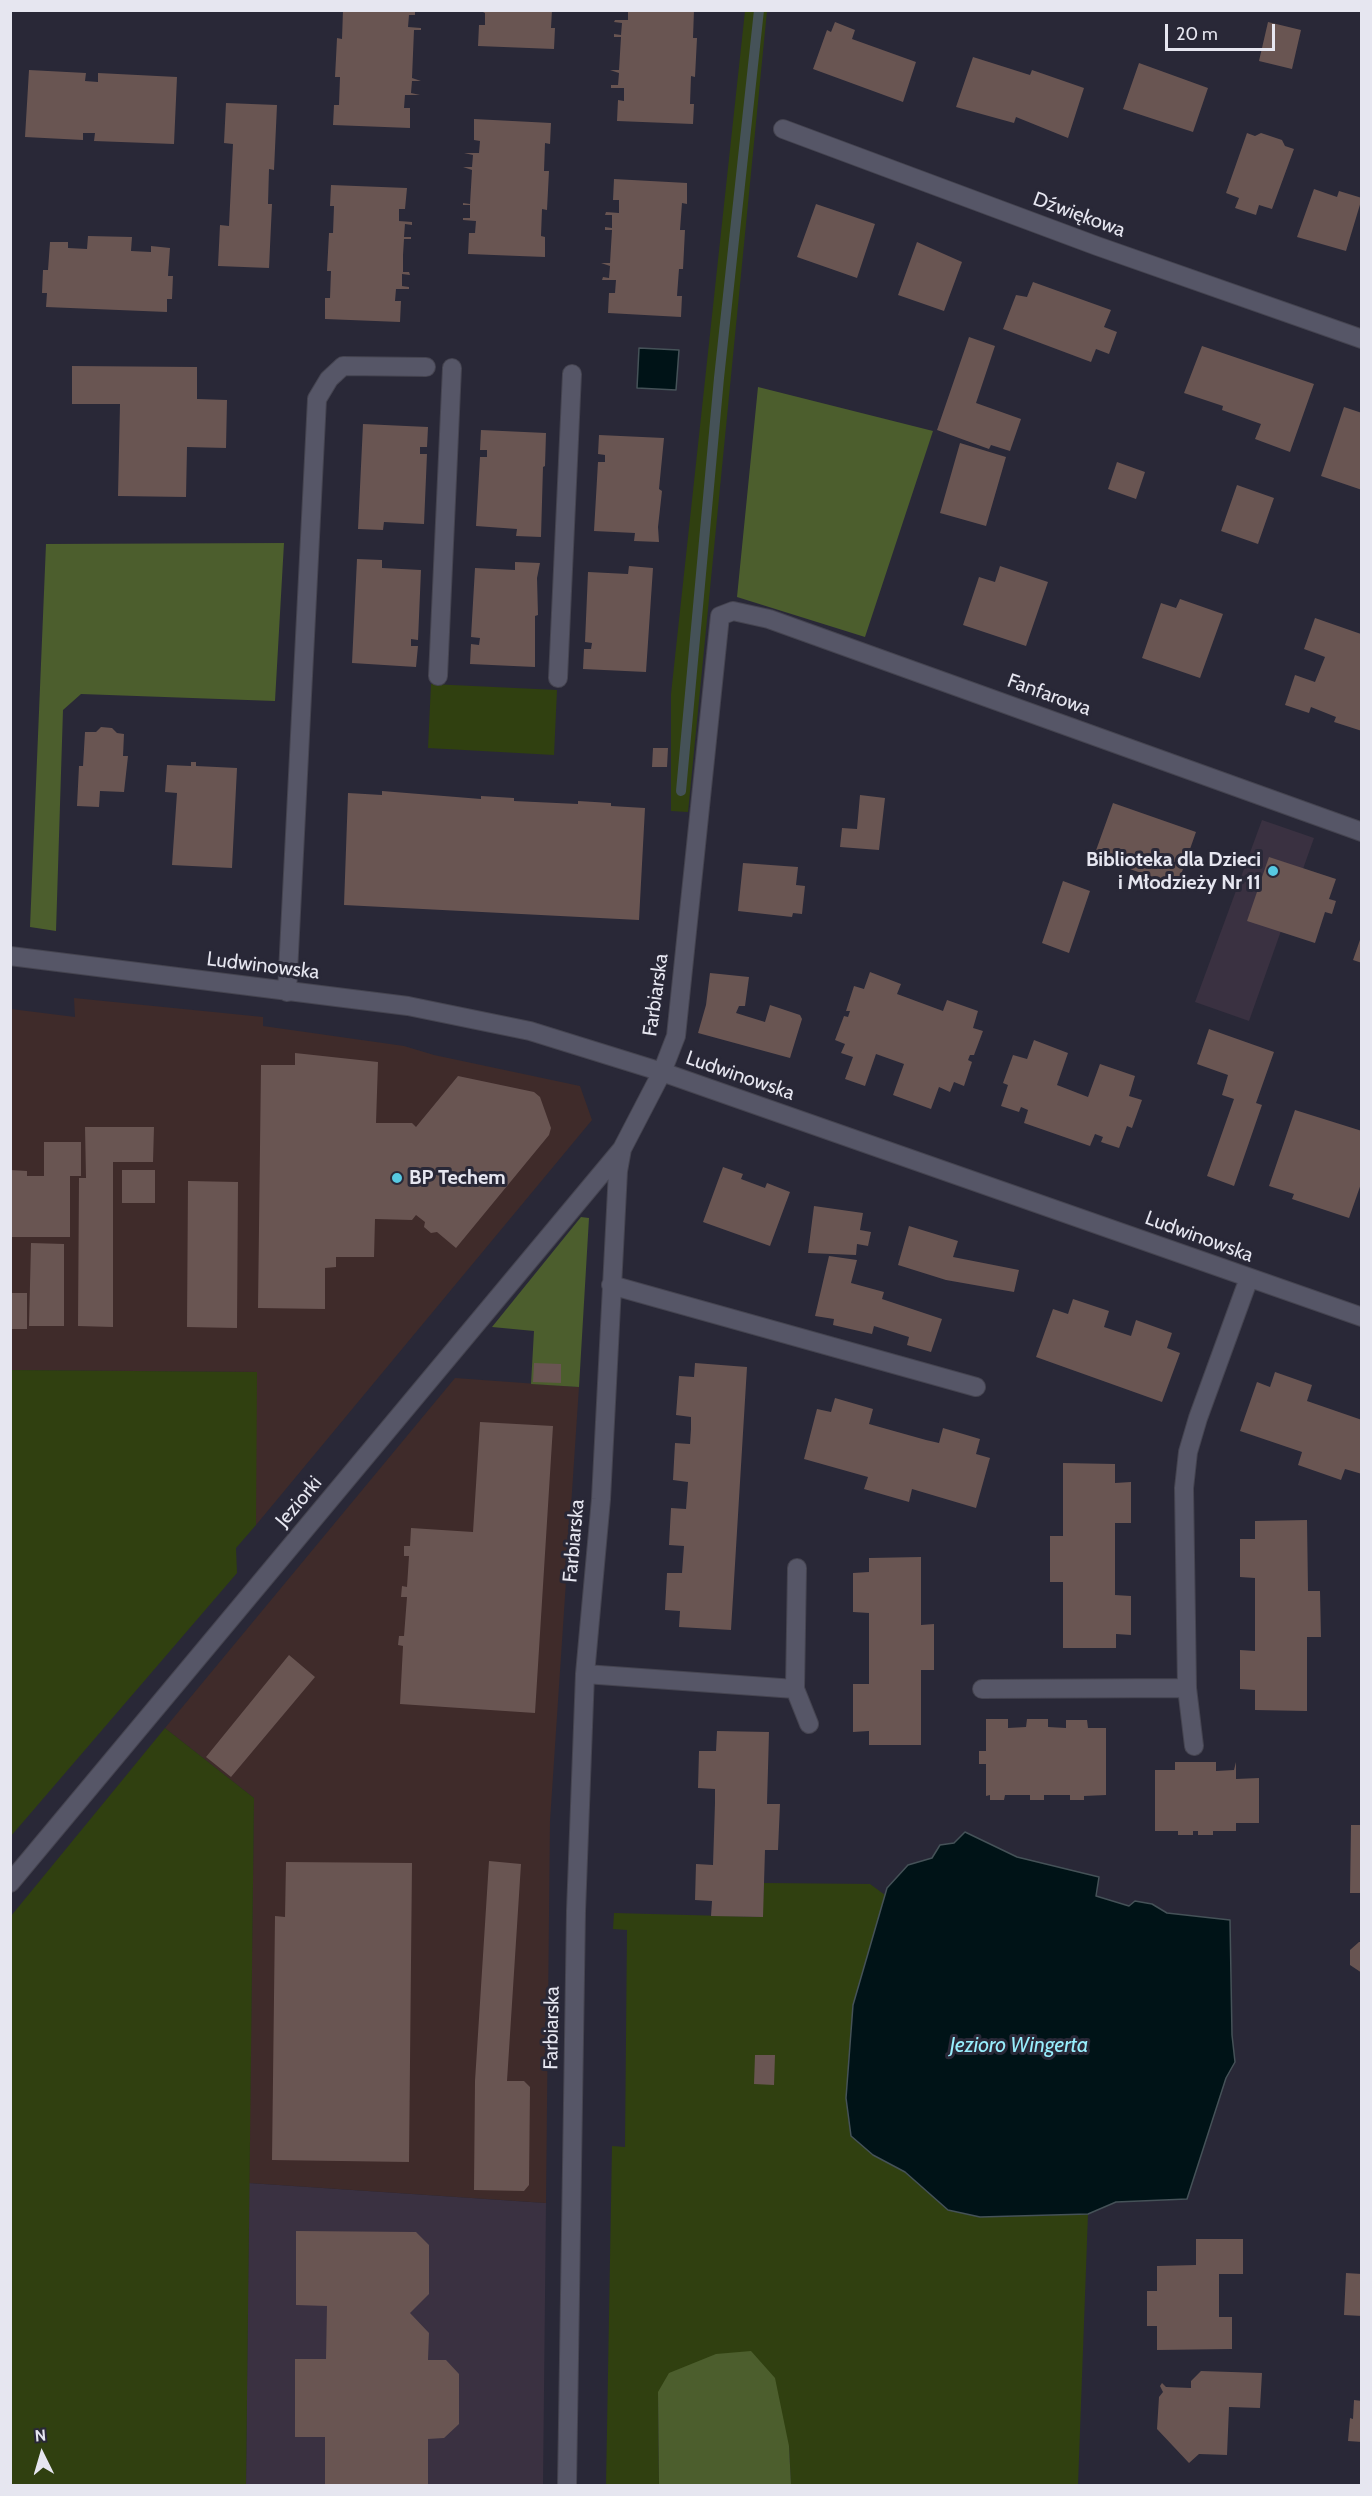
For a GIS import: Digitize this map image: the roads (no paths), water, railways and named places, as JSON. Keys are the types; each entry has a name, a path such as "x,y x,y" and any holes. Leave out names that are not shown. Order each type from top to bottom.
{"street":[{"name":"Dźwiękowa","path":"783,129 1097,246 1362,339"},
{"path":"287,992 317,399 329,379 343,366 426,366"},
{"path":"438,676 452,368"},
{"path":"558,678 572,374"},
{"name":"Fanfarowa","path":"720,616 733,611 769,619 1362,832"},
{"name":"Farbiarska","path":"567,2486 576,1922 585,1674 601,1499 611,1285 622,1149 662,1072 676,1036 720,616"},
{"name":"Ludwinowska","path":"10,956 408,1006 530,1031 662,1072 1362,1317"},
{"name":"Jeziorki","path":"10,1883 622,1149"},
{"path":"1194,1746 1187,1688 1184,1488 1188,1452 1249,1278"},
{"path":"611,1285 976,1387"},
{"path":"797,1568 795,1689 809,1724"},
{"path":"585,1674 795,1689"},
{"path":"982,1689 1187,1688"}],"water":[{"path":"639,348 679,350 676,390 637,388"},
{"name":"Jezioro Wingerta","path":"965,1832 1017,1857 1099,1877 1096,1896 1129,1906 1135,1901 1152,1904 1167,1913 1230,1920 1232,2035 1235,2062 1226,2078 1187,2199 1116,2202 1088,2214 980,2217 948,2210 905,2172 873,2155 851,2136 846,2098 853,2005 887,1888 908,1865 932,1858 940,1845 954,1843"}],"waterway":[{"path":"681,791 719,378 759,10"}],"place":[{"name":"Biblioteka dla Dzieci i Młodzieży Nr 11","path":"1273,871"},
{"name":"BP Techem","path":"397,1178"}]}
